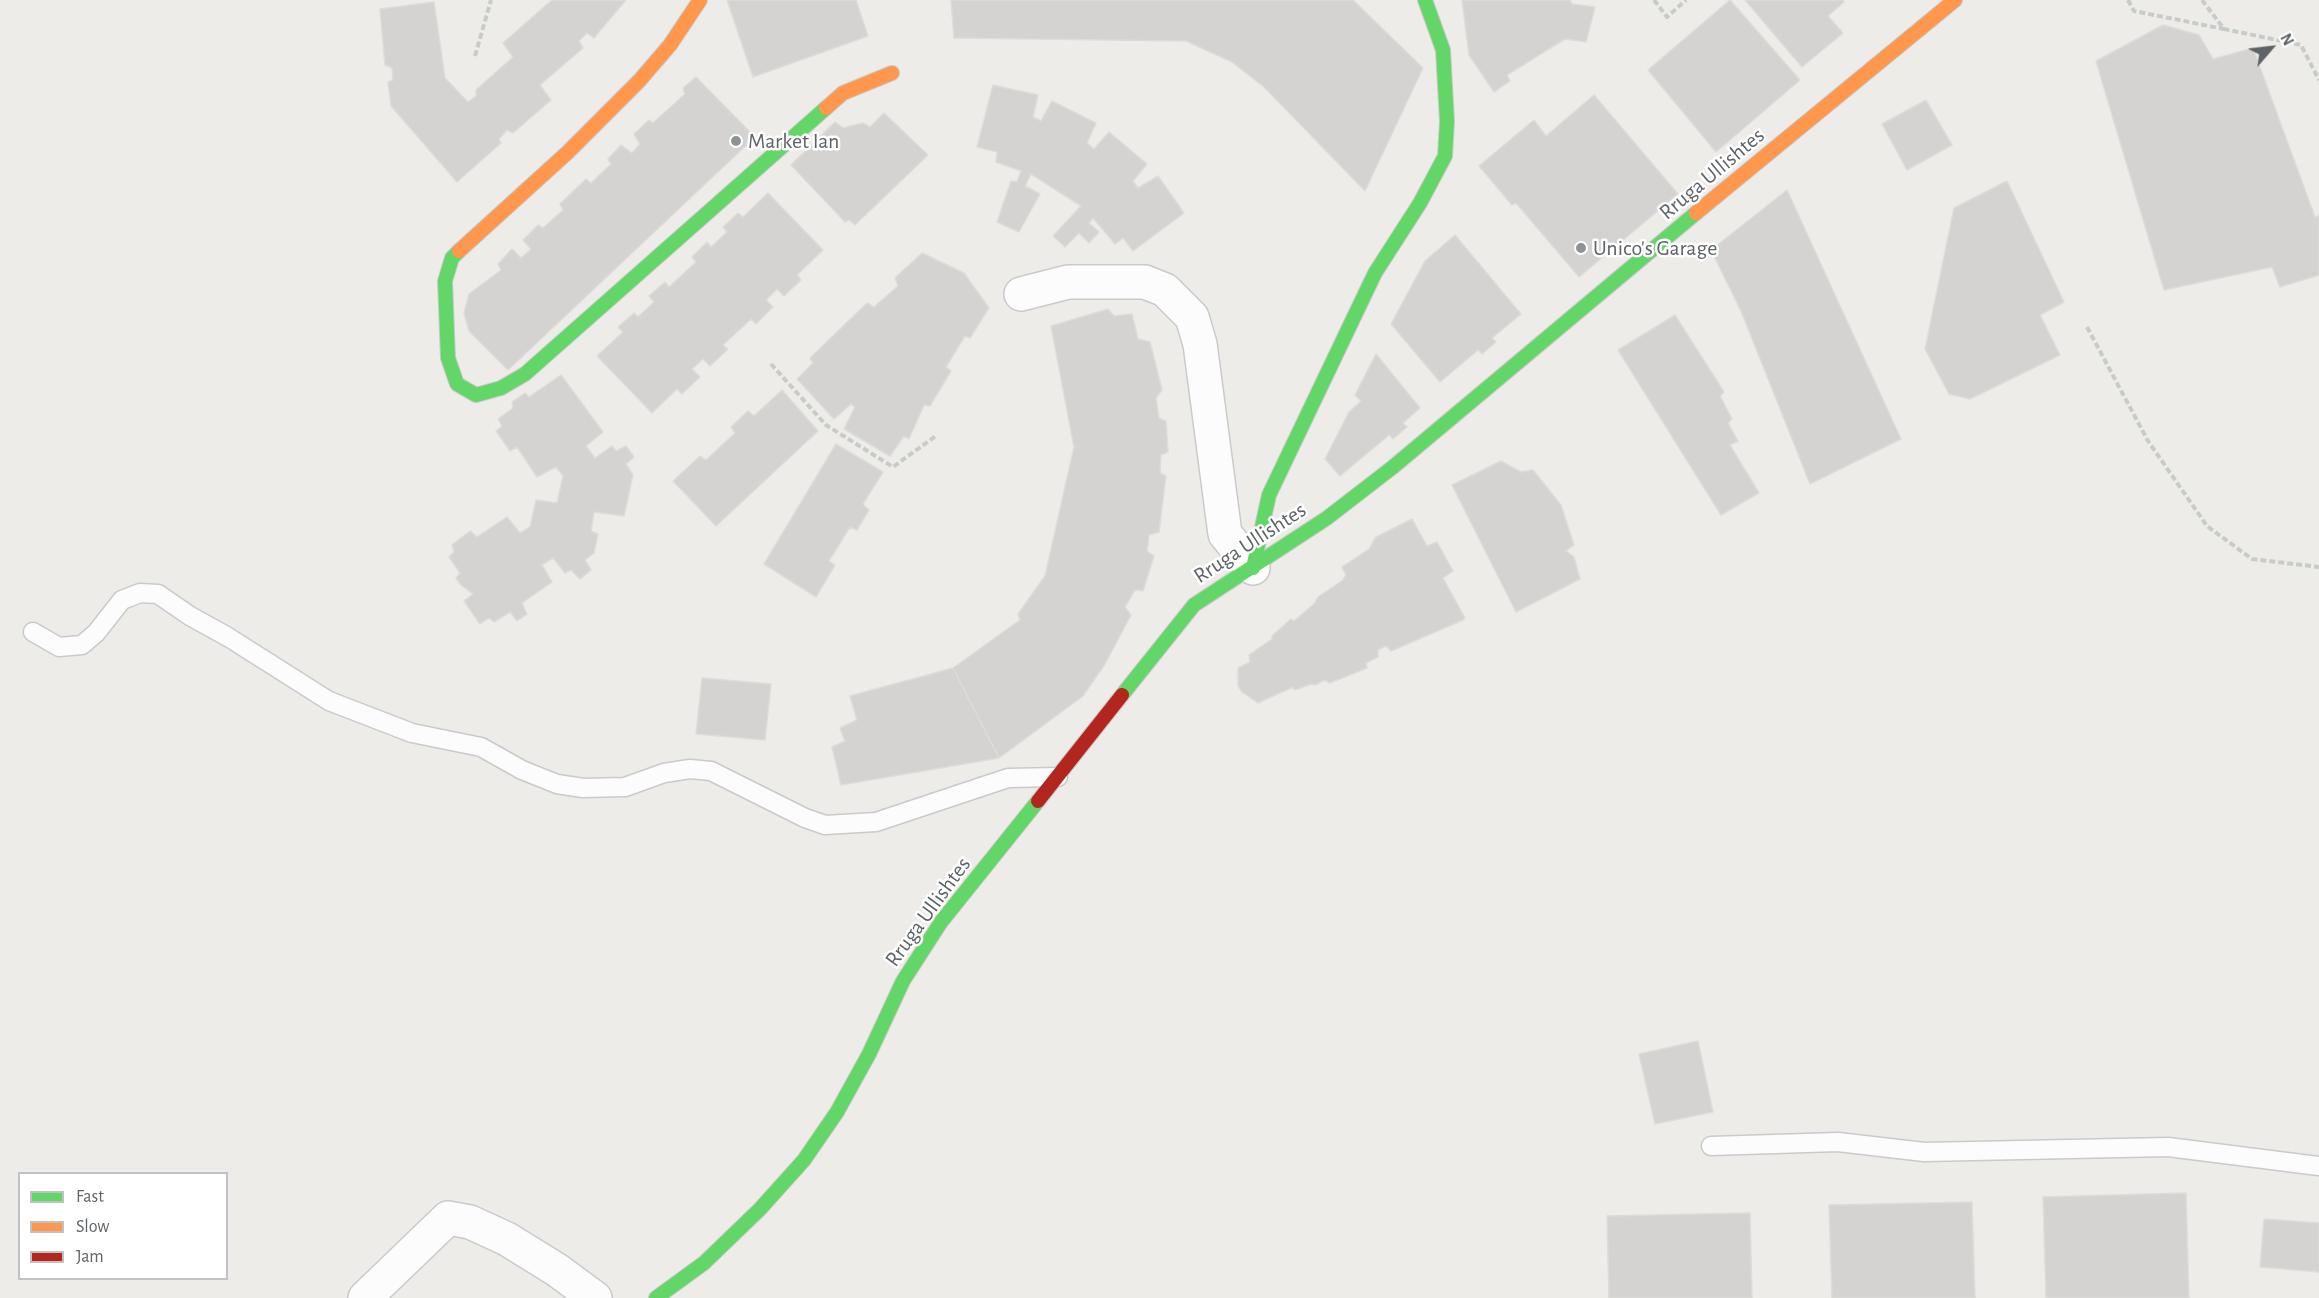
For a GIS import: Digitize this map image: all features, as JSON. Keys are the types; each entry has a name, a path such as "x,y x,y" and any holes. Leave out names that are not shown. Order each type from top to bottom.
{"street":[{"path":"700,0 670,45 639,81 452,258 444,281 445,313 448,358 457,384 476,395 501,388 525,374 843,93 892,73"},
{"path":"1253,568 1269,495 1375,273 1420,203 1445,156 1448,121 1443,50 1425,0"},
{"name":"Rruga Ullishtes","path":"656,1298 704,1263 760,1209 804,1160 837,1112 869,1054 903,981 941,922 1194,605 1227,581 1253,568 1328,518 1393,467 1521,362 1718,194 1955,0"},
{"path":"1021,294 1068,282 1146,282 1165,290 1192,317 1200,344 1225,534 1253,568"},
{"path":"365,1298 448,1218 470,1222 507,1239 557,1270 595,1298"}],"lane":[{"path":"33,632 59,647 82,645 96,633 122,600 140,593 159,594 329,701 412,733 481,747 522,770 557,784 583,788 625,787 664,773 690,769 711,771 805,818 825,825 876,822 1008,778 1058,777"},
{"path":"1711,1146 1838,1142 1924,1152 2168,1147 2319,1166"}],"path":[{"path":"475,56 491,0"},
{"path":"1654,0 1667,17 1686,0"},
{"path":"2128,0 2134,11 2301,45 2319,80"},
{"path":"2202,0 2224,29"},
{"path":"2087,327 2148,441 2207,526 2252,559 2319,567"},
{"path":"771,364 826,425 892,467 937,435"}],"building":[{"path":"552,0 626,0 594,38 587,33 579,41 583,48 540,85 551,100 513,133 507,130 499,139 501,143 457,182 391,106 388,82 393,80 392,68 385,65 380,9 434,2 445,78 468,102 476,96 476,90 513,57 503,43"},
{"path":"727,0 856,0 868,36 753,77"},
{"path":"951,0 1353,0 1423,68 1365,191 1264,87 1232,62 1186,41 954,38"},
{"path":"1462,0 1570,0 1572,4 1595,7 1586,42 1565,39 1507,75 1510,81 1494,92 1469,55"},
{"path":"1730,0 1800,80 1716,152 1648,70"},
{"path":"1745,0 1843,0 1844,2 1828,16 1843,33 1802,67"},
{"path":"2163,25 2199,35 2213,59 2253,48 2315,217 2319,216 2319,275 2280,287 2272,267 2164,290 2096,61"},
{"path":"696,77 755,137 508,370 469,331 464,313 469,294 501,270 498,264 512,249 521,258 531,249 523,240 538,225 543,228 563,210 560,204 586,179 591,183 611,164 608,159 621,145 632,153 640,144 634,134 649,120 653,123 685,94 683,88"},
{"path":"993,85 1038,95 1033,117 1041,121 1052,101 1096,123 1087,143 1094,149 1109,132 1147,164 1133,181 1138,188 1158,176 1184,213 1133,251 1123,238 1115,244 1093,218 1089,223 1099,232 1089,243 1079,233 1065,247 1053,236 1081,206 1031,174 1025,186 1040,194 1019,232 997,222 1011,181 1017,182 1021,171 996,162 997,152 977,147"},
{"path":"1594,95 1678,194 1579,277 1516,203 1512,205 1479,166 1534,120 1546,136"},
{"path":"1926,100 1952,145 1907,170 1882,124"},
{"path":"884,113 928,155 855,225 849,220 845,222 791,165 835,122 843,128 863,123 870,127"},
{"path":"2007,181 2064,302 2040,315 2060,355 1970,399 1949,394 1925,349 1954,208"},
{"path":"1787,190 1901,439 1810,484 1741,311 1711,250"},
{"path":"768,193 823,250 797,275 801,280 784,296 777,289 766,300 773,307 756,324 751,319 723,345 728,349 710,366 703,359 692,369 700,377 682,394 677,389 652,413 597,356 623,332 618,327 634,313 638,317 654,302 649,296 665,282 669,287 696,262 692,257 707,242 711,247 727,232 723,227 738,213 743,217"},
{"path":"1455,235 1521,314 1492,338 1496,342 1482,354 1478,350 1440,382 1391,324 1425,261"},
{"path":"922,253 964,273 989,308 970,338 965,336 946,367 951,371 930,406 924,405 909,439 904,436 890,456 844,429 855,407 851,404 834,419 797,379 813,363 810,358 867,303 874,307 898,286 895,278"},
{"path":"1108,309 1114,316 1132,314 1138,339 1150,342 1162,390 1156,398 1159,418 1166,421 1168,452 1161,455 1160,473 1166,476 1159,532 1149,535 1147,551 1154,556 1143,591 1135,590 1125,607 1131,615 1105,664 1083,696 999,758 953,668 1020,620 1018,614 1045,576 1074,447 1051,326"},
{"path":"1675,315 1724,392 1720,396 1732,419 1728,423 1738,441 1730,445 1759,493 1721,515 1618,350"},
{"path":"1376,354 1420,408 1403,423 1407,427 1393,439 1389,435 1340,476 1325,459 1349,412 1361,401 1355,395"},
{"path":"561,375 603,432 586,446 595,458 612,446 616,451 626,446 634,457 626,464 633,475 624,516 594,512 591,531 598,534 594,553 585,560 591,570 580,579 571,570 565,573 553,558 542,565 552,582 522,603 527,614 517,621 510,612 494,622 489,618 480,624 464,601 473,594 456,578 460,573 449,557 454,552 452,545 470,531 477,537 507,517 520,533 530,527 536,500 557,503 563,476 556,467 537,477 517,447 510,451 496,431 502,426 498,419 513,408 512,402 525,393 529,397"},
{"path":"782,390 818,431 716,526 673,481 700,456 706,460 735,433 731,427 748,411 754,416"},
{"path":"836,444 883,472 863,504 869,510 857,530 850,527 829,561 835,565 816,597 764,564"},
{"path":"1501,461 1521,472 1533,470 1561,505 1574,545 1566,551 1574,557 1580,579 1516,612 1452,485"},
{"path":"1412,519 1427,546 1437,542 1453,571 1443,578 1465,618 1391,651 1386,646 1378,650 1378,657 1366,663 1367,668 1330,683 1325,680 1295,690 1293,687 1258,703 1242,692 1238,686 1238,668 1250,662 1249,655 1272,639 1272,636 1291,619 1294,621 1314,604 1318,597 1343,580 1346,575 1342,567 1369,549 1376,537"},
{"path":"953,668 999,758 841,785 832,747 845,741 840,728 857,720 850,696"},
{"path":"702,678 771,684 765,740 696,734"},
{"path":"1698,1041 1713,1112 1655,1124 1639,1054"},
{"path":"2186,1193 2189,1298 2046,1298 2043,1197"},
{"path":"1972,1202 1975,1298 1832,1298 1829,1205"},
{"path":"1750,1213 1752,1298 1609,1298 1607,1216"},
{"path":"2264,1219 2319,1223 2319,1272 2260,1267"}],"traffic: fast":[{"path":"1253,568 1269,495 1375,273 1420,203 1445,156 1447,121 1443,50 1425,0"},
{"path":"459,251 452,258 445,281 448,358 457,384 476,395 501,388 525,374 826,108"},
{"path":"1122,695 1194,605 1327,518 1393,467 1696,213"},
{"path":"656,1298 704,1263 760,1209 804,1160 837,1112 869,1054 903,981 941,922 1038,801"}],"traffic: slow":[{"path":"459,251 568,152 639,81 670,45 700,0"},
{"path":"1696,213 1955,0"},
{"path":"826,108 843,93 892,73"}],"traffic: jam":[{"path":"1038,801 1122,695"}],"place":[{"name":"Market Ian","path":"736,141"},
{"name":"Unico's Garage","path":"1581,248"}]}
